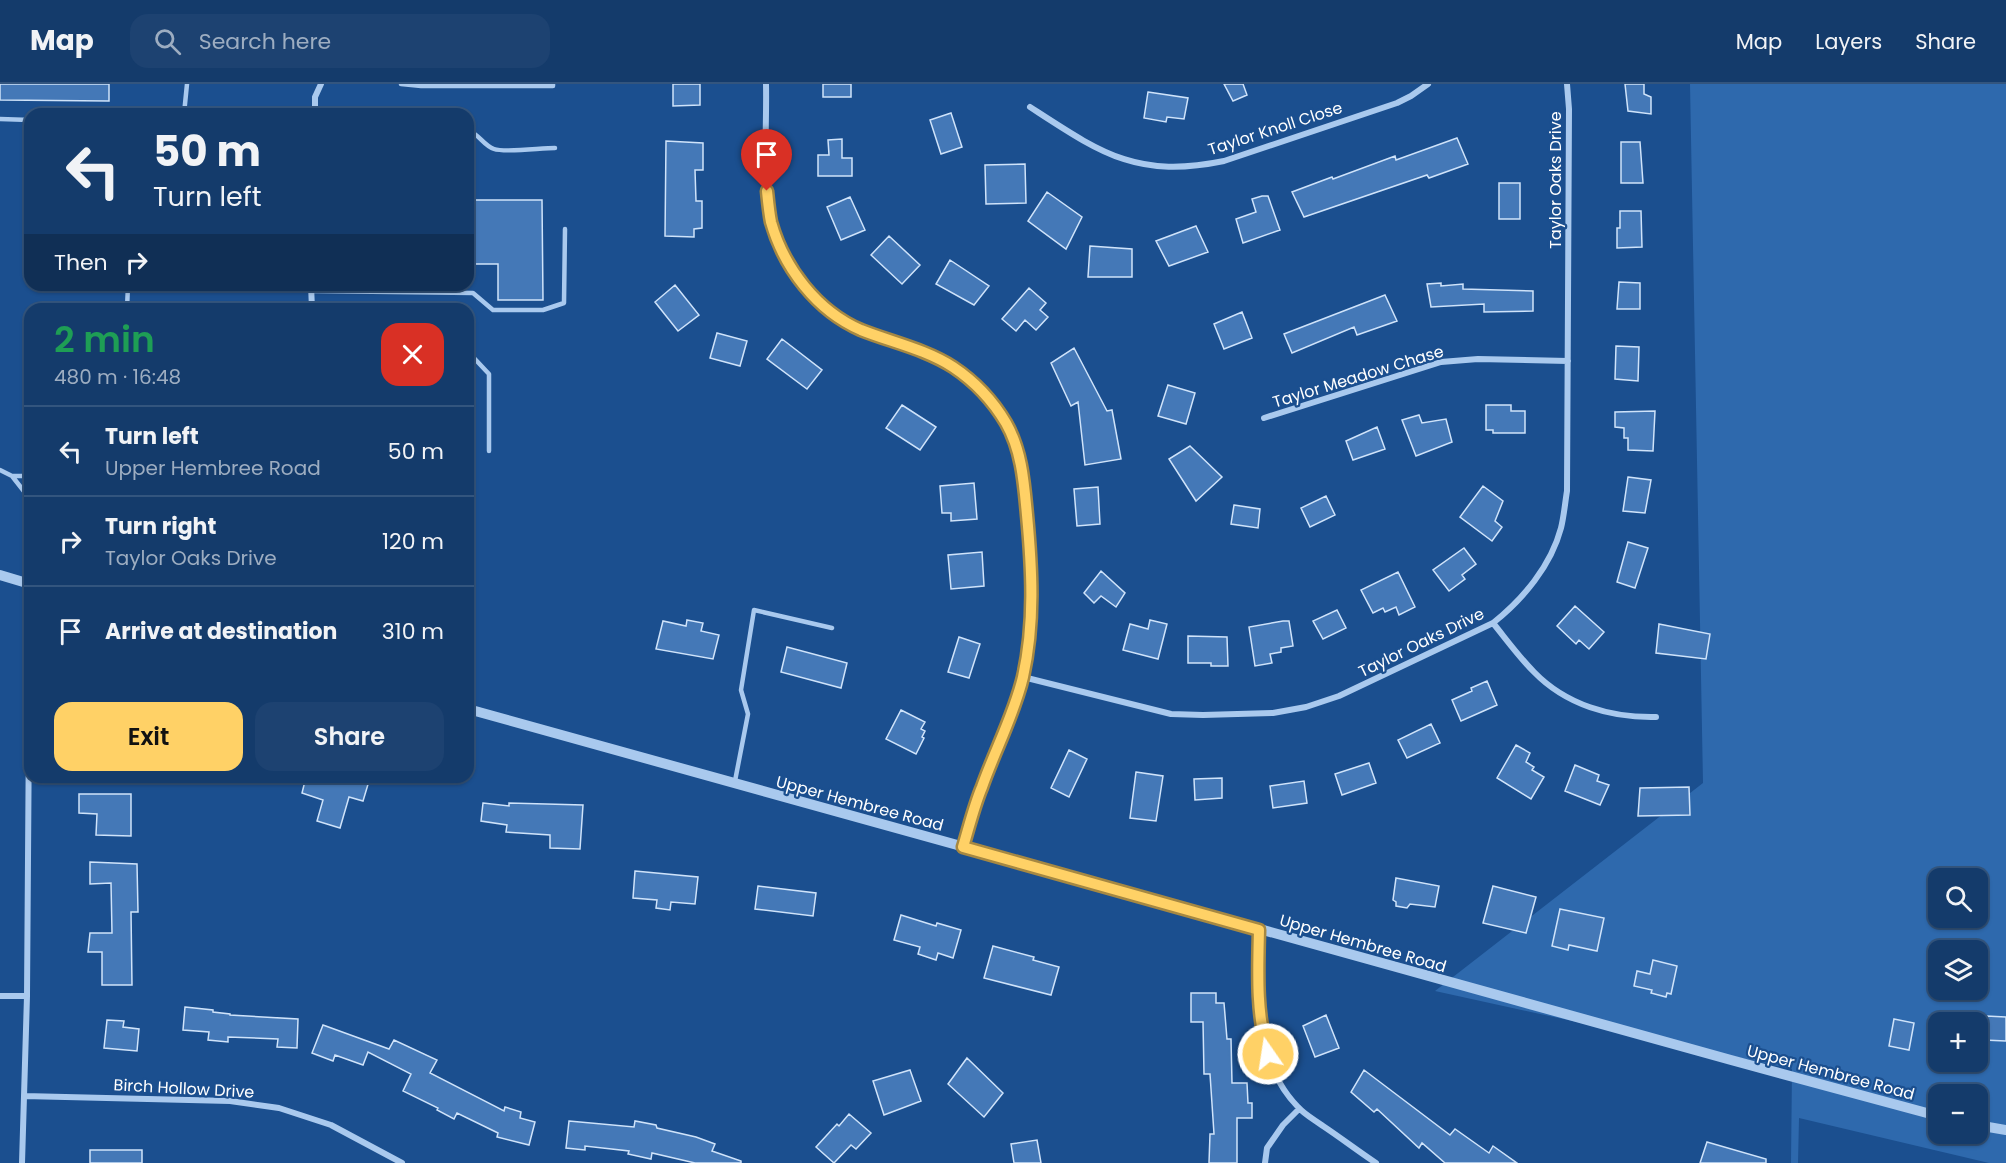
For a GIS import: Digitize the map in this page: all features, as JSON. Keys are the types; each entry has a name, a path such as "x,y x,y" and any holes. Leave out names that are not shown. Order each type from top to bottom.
{"street":[{"path":"315,108 315,97 321,84"},
{"path":"766,84 767,191 771,221 780,249 801,283 829,310 859,329 930,355 954,368 982,391 1005,423 1015,444 1022,469 1032,568 1032,623 1023,677 1011,716 982,787 963,847"},
{"name":"Taylor Knoll Close","path":"1030,107 1089,146 1125,161 1166,168 1195,167 1224,161 1397,103 1428,84"},
{"name":"Taylor Oaks Drive","path":"1023,677 1170,714 1203,716 1273,713 1306,707 1339,696 1493,623 1510,609 1537,577 1551,554 1561,528 1567,491 1569,109 1567,84"},
{"name":"Taylor Meadow Chase","path":"1264,418 1441,362 1478,359 1568,361"},
{"path":"0,575 24,582"},
{"path":"1493,623 1534,673 1563,696 1585,706 1617,715 1636,718 1656,717"},
{"name":"Upper Hembree Road","path":"474,711 1259,930 1928,1113"},
{"path":"22,1163 27,996 29,783"},
{"path":"1259,930 1257,998 1262,1036 1273,1071 1299,1109 1376,1163"},
{"path":"0,996 27,996"},
{"name":"Birch Hollow Drive","path":"24,1096 230,1101 279,1108 331,1125 402,1163"},
{"path":"1265,1163 1267,1148 1283,1125 1299,1109"},
{"path":"1988,1127 2006,1130"}],"lane":[{"path":"185,108 187,84"},
{"path":"401,84 421,86 553,86 553,84"},
{"path":"0,119 24,120"},
{"path":"474,133 496,150 555,148"},
{"path":"353,291 473,293 493,310 543,310 564,303 565,229"},
{"path":"474,359 489,374 489,452"},
{"path":"0,470 12,476 24,477"},
{"path":"12,476 24,491"},
{"path":"734,784 748,714 741,690 754,610 832,628"}],"shaded area":[{"path":"1690,84 2006,84 2006,1163 1989,1163 1799,1118 1798,1163 1791,1163 1792,1069 1435,991 1703,783"}],"building":[{"path":"0,84 109,84 109,101 0,100"},
{"path":"673,84 700,84 700,105 673,106"},
{"path":"823,84 851,84 851,97 823,97"},
{"path":"1224,84 1243,84 1247,95 1233,101"},
{"path":"1625,84 1644,84 1644,94 1651,97 1651,114 1628,111"},
{"path":"1148,92 1188,98 1184,119 1167,117 1166,122 1144,118"},
{"path":"951,113 962,147 941,154 930,120"},
{"path":"1457,138 1468,164 1429,178 1427,175 1304,217 1292,192 1395,156 1396,160"},
{"path":"842,139 842,158 852,158 852,176 818,176 818,155 829,155 828,140"},
{"path":"666,141 703,143 703,170 695,170 696,201 702,201 702,228 694,229 694,237 665,236"},
{"path":"1621,142 1640,142 1643,183 1621,183"},
{"path":"1025,164 1026,203 986,204 985,165"},
{"path":"1499,183 1520,183 1520,219 1499,219"},
{"path":"1047,192 1082,217 1066,249 1028,221"},
{"path":"1268,196 1280,230 1243,243 1236,219 1256,212 1252,199"},
{"path":"850,197 865,230 841,240 827,207"},
{"path":"474,200 542,200 543,300 498,300 498,264 474,264"},
{"path":"1620,211 1641,211 1642,247 1617,248"},
{"path":"1196,226 1208,252 1169,266 1156,241"},
{"path":"889,236 920,265 902,284 871,255"},
{"path":"1090,246 1132,249 1132,277 1088,277"},
{"path":"950,260 989,286 974,305 936,284"},
{"path":"1619,282 1640,283 1640,309 1617,309"},
{"path":"1441,283 1441,286 1463,284 1463,289 1533,291 1533,311 1484,312 1484,304 1431,307 1427,284"},
{"path":"675,285 699,315 678,331 655,302"},
{"path":"1029,288 1046,303 1040,310 1048,317 1036,330 1025,320 1016,331 1002,319"},
{"path":"1385,295 1397,321 1357,335 1354,327 1292,353 1284,334"},
{"path":"1242,312 1252,338 1224,349 1214,324"},
{"path":"717,333 747,341 740,366 710,358"},
{"path":"782,339 822,370 807,389 767,359"},
{"path":"1616,346 1639,347 1638,381 1615,379"},
{"path":"1074,348 1107,411 1112,410 1121,459 1085,465 1078,402 1071,406 1051,363"},
{"path":"1168,385 1195,393 1186,424 1158,416"},
{"path":"902,405 936,427 920,450 886,428"},
{"path":"1486,405 1511,405 1511,411 1525,411 1525,433 1493,433 1493,430 1486,430"},
{"path":"1655,411 1653,451 1628,450 1628,438 1624,438 1624,428 1615,427 1615,412"},
{"path":"1419,415 1422,423 1446,419 1452,442 1416,456 1402,420"},
{"path":"1377,427 1385,449 1353,460 1346,441"},
{"path":"1190,446 1222,477 1196,501 1169,459"},
{"path":"1628,477 1651,480 1645,513 1623,511"},
{"path":"974,483 977,519 951,521 951,513 942,513 940,486"},
{"path":"1483,486 1503,501 1495,521 1502,527 1492,541 1460,517"},
{"path":"1098,487 1100,524 1077,526 1074,489"},
{"path":"1326,496 1335,515 1310,527 1301,508"},
{"path":"1234,505 1260,509 1258,528 1231,524"},
{"path":"1628,542 1648,548 1635,588 1617,582"},
{"path":"1464,548 1476,564 1462,575 1465,579 1449,591 1433,570"},
{"path":"982,552 984,586 951,589 948,555"},
{"path":"1101,571 1125,593 1116,607 1101,596 1094,603 1084,593"},
{"path":"1398,572 1415,607 1399,615 1396,607 1385,612 1383,608 1373,613 1361,590"},
{"path":"1575,606 1604,632 1589,649 1579,640 1576,644 1557,626"},
{"path":"1337,610 1346,628 1323,639 1313,621"},
{"path":"687,620 703,623 701,631 719,635 713,659 656,649 663,621 686,626"},
{"path":"1150,620 1167,624 1158,659 1123,650 1130,624 1148,629"},
{"path":"1289,621 1293,646 1281,648 1281,652 1270,654 1272,663 1255,666 1249,627"},
{"path":"1659,624 1710,634 1706,659 1656,653"},
{"path":"1188,636 1227,637 1228,666 1188,663"},
{"path":"959,637 980,644 969,678 948,672"},
{"path":"787,647 847,663 841,688 781,672"},
{"path":"1487,681 1497,705 1461,721 1452,700"},
{"path":"901,710 925,722 921,729 925,731 922,737 924,738 916,754 886,739"},
{"path":"1431,724 1440,743 1407,758 1398,740"},
{"path":"1516,745 1530,753 1526,762 1534,767 1532,770 1544,777 1531,799 1497,778"},
{"path":"1069,750 1087,759 1069,797 1051,788"},
{"path":"1369,763 1376,783 1342,795 1335,774"},
{"path":"1575,765 1599,775 1597,781 1609,785 1600,805 1565,791"},
{"path":"1136,772 1163,776 1156,821 1130,818"},
{"path":"1222,778 1222,798 1195,800 1194,779"},
{"path":"1304,781 1307,803 1273,808 1270,786"},
{"path":"304,783 368,783 363,801 349,797 340,828 317,821 323,800 302,793"},
{"path":"1689,787 1690,815 1638,816 1640,788"},
{"path":"79,794 131,794 131,836 96,835 97,814 79,813"},
{"path":"483,803 509,806 509,803 583,805 580,849 550,848 550,835 506,832 507,825 481,821"},
{"path":"90,862 137,864 138,912 131,912 132,985 102,985 102,952 88,952 90,933 112,933 111,883 90,884"},
{"path":"635,871 698,877 695,904 671,902 670,910 656,908 657,900 633,898"},
{"path":"1396,878 1439,886 1435,907 1410,904 1407,908 1396,906 1393,900"},
{"path":"758,886 816,893 813,916 755,909"},
{"path":"1493,886 1536,897 1526,933 1483,923"},
{"path":"1560,909 1604,918 1597,951 1569,945 1568,950 1552,946"},
{"path":"901,915 936,926 937,923 961,930 953,958 938,953 936,960 918,954 920,947 894,940"},
{"path":"993,946 1034,957 1033,960 1059,967 1051,995 984,978"},
{"path":"1653,960 1677,966 1671,994 1667,993 1666,997 1651,993 1652,990 1634,986 1637,971 1650,974"},
{"path":"1191,993 1216,993 1216,1003 1224,1003 1227,1039 1231,1039 1232,1083 1247,1083 1248,1103 1252,1103 1252,1118 1237,1118 1237,1163 1209,1163 1210,1134 1214,1134 1210,1074 1204,1074 1203,1022 1191,1022"},
{"path":"185,1007 213,1010 213,1012 230,1015 298,1019 297,1048 277,1047 278,1039 228,1037 228,1042 208,1040 209,1032 183,1030"},
{"path":"1326,1015 1339,1048 1315,1057 1303,1026"},
{"path":"1988,1016 2006,1017 2006,1041 1988,1040"},
{"path":"1894,1019 1914,1023 1909,1050 1889,1046"},
{"path":"107,1020 124,1021 123,1027 139,1029 137,1051 104,1048"},
{"path":"323,1025 389,1049 394,1040 437,1060 430,1073 504,1111 505,1107 521,1112 520,1118 535,1122 529,1145 497,1137 498,1133 457,1113 454,1119 437,1110 438,1108 403,1091 411,1074 368,1052 363,1065 335,1055 333,1061 312,1053"},
{"path":"967,1058 1003,1093 984,1117 948,1084"},
{"path":"910,1070 921,1101 884,1115 873,1081"},
{"path":"1364,1070 1450,1135 1455,1129 1489,1153 1493,1146 1517,1163 1445,1163 1422,1143 1419,1148 1377,1109 1374,1112 1351,1092"},
{"path":"849,1114 871,1133 856,1149 851,1145 834,1163 816,1147"},
{"path":"569,1121 634,1127 635,1121 656,1125 657,1128 715,1144 712,1151 741,1161 741,1163 695,1163 652,1153 651,1159 628,1154 629,1151 585,1146 585,1150 566,1148"},
{"path":"1037,1140 1041,1163 1014,1163 1011,1144"},
{"path":"1707,1142 1766,1159 1766,1163 1700,1163"},
{"path":"90,1150 142,1150 142,1163 90,1163"}],"route":[{"path":"767,191 771,221 780,249 801,283 829,310 859,329 930,355 954,368 982,391 1005,423 1015,444 1022,469 1032,568 1032,623 1023,677 1011,716 982,787 963,847 1259,930 1257,998 1262,1036 1268,1054"}]}
